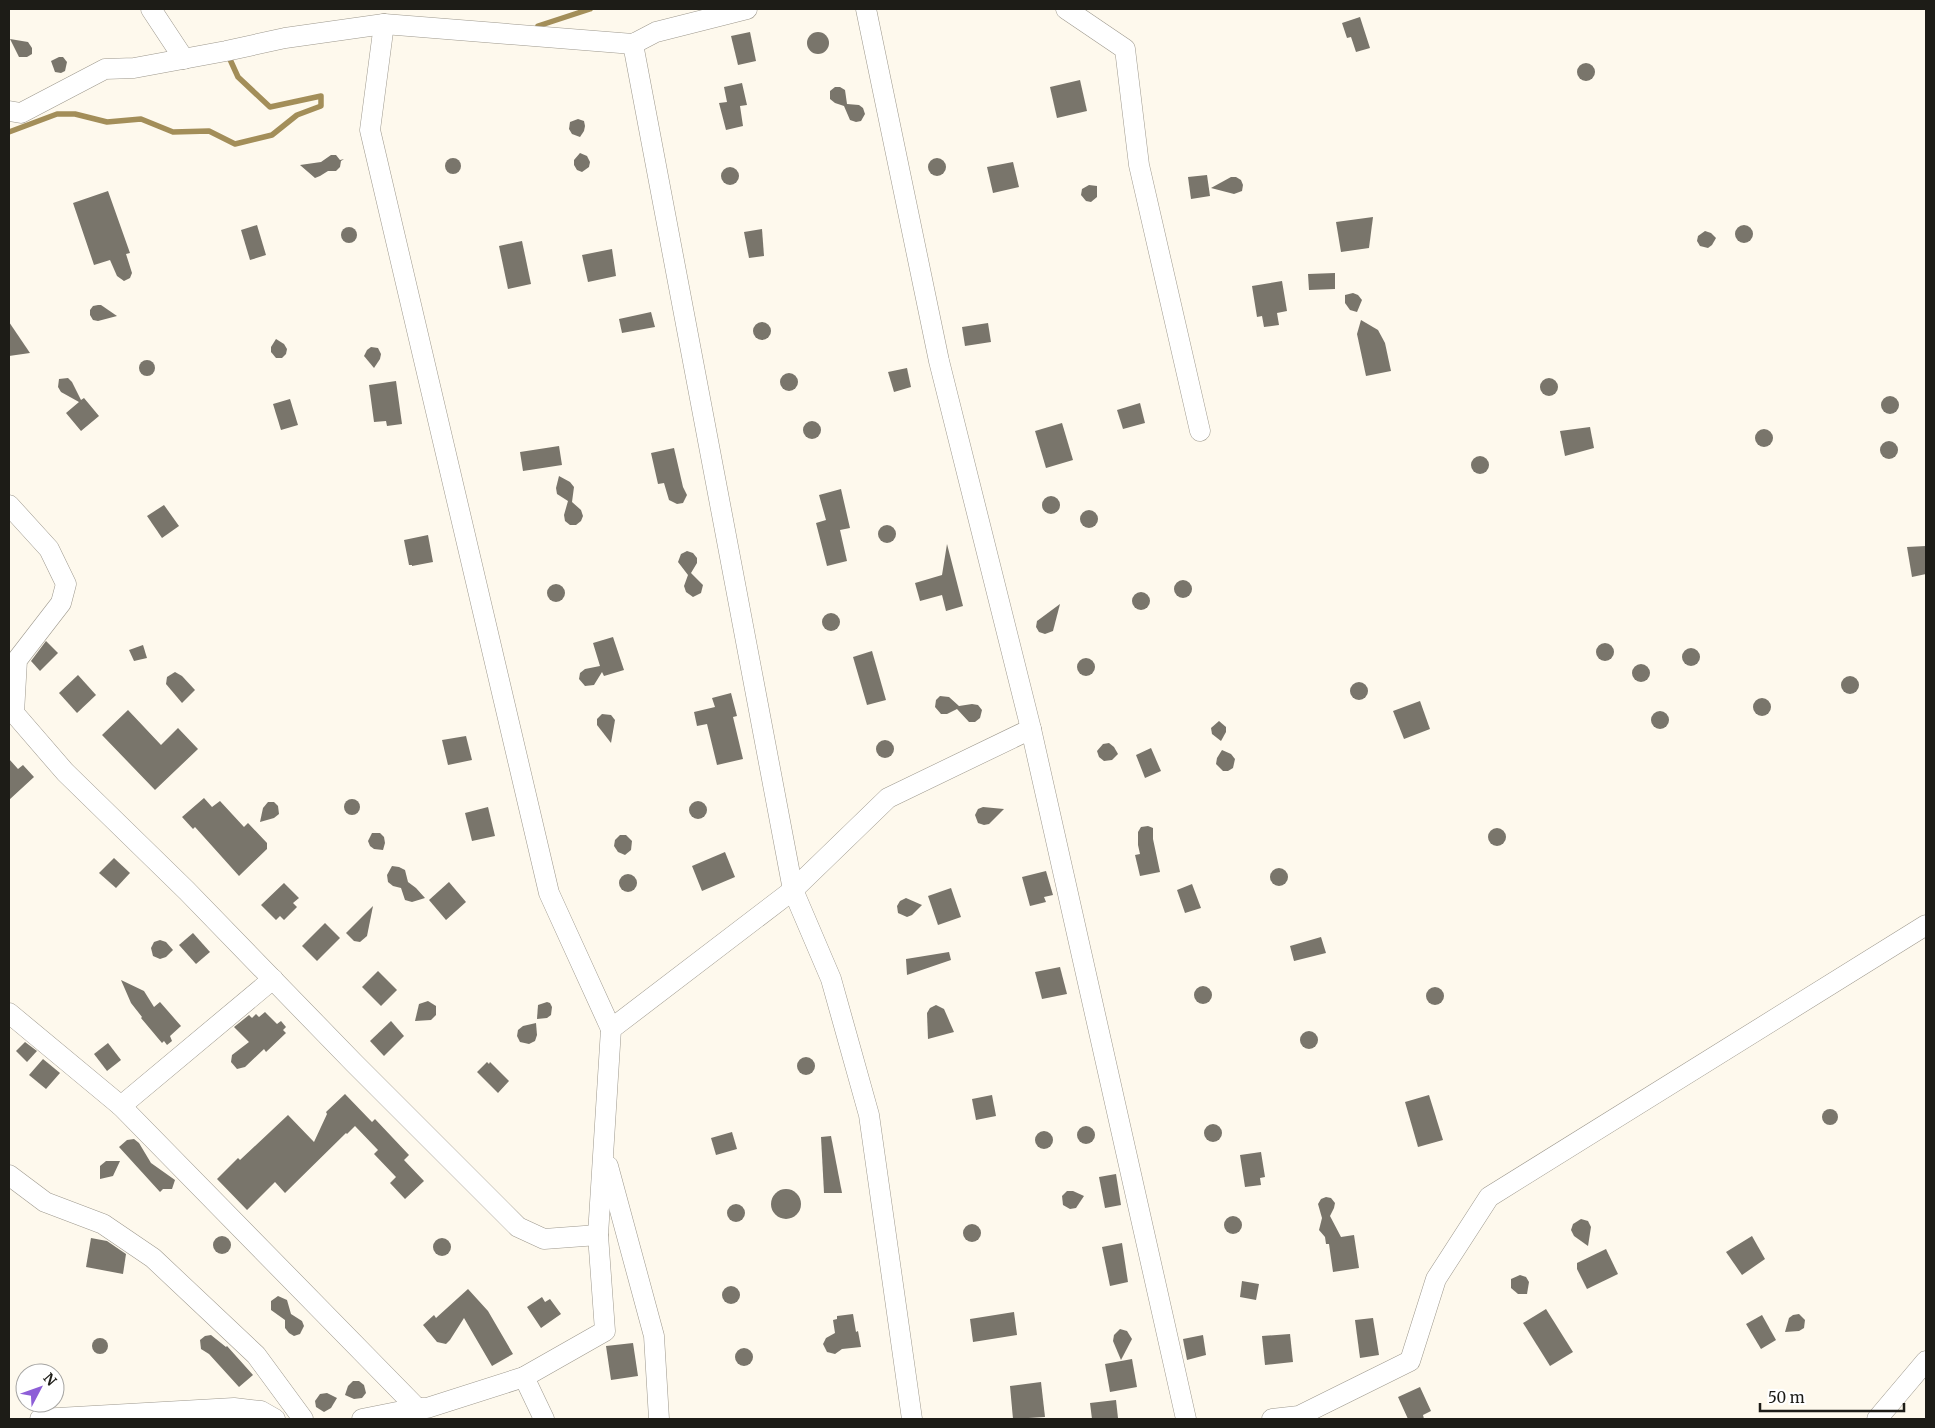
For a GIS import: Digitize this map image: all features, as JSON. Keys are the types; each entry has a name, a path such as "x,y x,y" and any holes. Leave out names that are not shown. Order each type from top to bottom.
{"street":[{"path":"151,9 184,59"},
{"path":"9,111 21,113 105,69 134,68 285,38 384,24 633,44 656,32 747,9"},
{"path":"866,9 939,361 1031,729 1186,1419"},
{"path":"1066,9 1125,49 1139,165 1200,431"},
{"path":"362,1419 417,1408 427,1408 524,1377 605,1332 598,1235 611,1029 548,894 370,130 384,24"},
{"path":"633,44 793,890 831,979 869,1115 912,1419"},
{"path":"9,504 49,548 66,584 61,602 16,660 11,711 65,772 187,891 354,1063 518,1227 544,1239 598,1235"},
{"path":"611,1029 793,890 888,798 1031,729"},
{"path":"1272,1419 1299,1416 1410,1361 1436,1279 1489,1197 1926,925"},
{"path":"121,1106 273,979"},
{"path":"9,1013 121,1106 417,1408"},
{"path":"604,1150 654,1336 659,1419"},
{"path":"9,1175 45,1202 103,1224 153,1258 256,1355 303,1419"},
{"path":"1877,1419 1926,1360"},
{"path":"524,1377 544,1419"},
{"path":"40,1419 234,1408 261,1411 275,1419"}],"building":[{"path":"1360,17 1370,48 1356,52 1351,37 1347,38 1342,23"},
{"path":"750,32 756,61 738,65 731,36"},
{"path":"818,32 826,35 829,43 826,51 818,54 810,51 807,43 810,35"},
{"path":"10,39 28,42 32,48 32,54 27,57 19,57"},
{"path":"63,57 67,62 65,71 61,73 55,72 51,61"},
{"path":"1586,63 1592,66 1595,72 1592,78 1586,81 1580,78 1577,72 1580,66"},
{"path":"1080,80 1087,111 1057,118 1050,87"},
{"path":"742,83 747,105 740,106 743,126 726,130 719,103 727,102 724,87"},
{"path":"835,87 845,90 847,104 859,105 863,108 865,114 861,121 850,120 844,106 830,99 830,91"},
{"path":"578,119 584,121 585,126 580,137 572,134 569,129 570,122"},
{"path":"580,153 587,156 590,162 589,167 582,172 577,170 574,165 574,160"},
{"path":"331,155 336,155 340,160 344,159 341,161 340,167 336,171 328,171 315,178 300,165 321,162"},
{"path":"450,158 456,158 461,163 459,172 450,174 445,169 445,163"},
{"path":"937,158 943,161 946,167 943,173 937,176 931,173 928,167 931,161"},
{"path":"1013,162 1019,187 993,193 987,167"},
{"path":"730,167 736,170 739,176 736,182 730,185 724,182 721,176 724,170"},
{"path":"1207,175 1210,196 1191,199 1188,177"},
{"path":"1231,177 1241,180 1243,185 1242,191 1234,194 1211,188"},
{"path":"1089,185 1097,186 1097,197 1091,202 1086,201 1081,195 1082,189"},
{"path":"108,191 130,253 126,254 132,273 130,278 124,281 117,276 110,260 94,265 73,203"},
{"path":"1373,217 1369,248 1341,252 1336,222"},
{"path":"257,225 266,255 250,260 241,230"},
{"path":"1744,225 1750,228 1753,234 1750,240 1744,243 1738,240 1735,234 1738,228"},
{"path":"346,227 352,227 357,232 355,241 346,243 341,238 341,232"},
{"path":"762,229 764,256 749,258 744,232"},
{"path":"1705,231 1711,233 1716,238 1708,248 1700,246 1697,241 1698,236"},
{"path":"522,241 531,284 508,289 499,246"},
{"path":"612,249 616,276 588,282 582,255"},
{"path":"1335,273 1335,289 1309,290 1308,274"},
{"path":"1282,281 1287,311 1277,313 1279,325 1264,327 1262,316 1257,317 1252,286"},
{"path":"1353,293 1362,300 1357,312 1350,310 1345,303 1345,295"},
{"path":"101,305 117,316 98,321 93,320 90,310 93,306"},
{"path":"651,312 655,327 622,333 619,319"},
{"path":"1361,320 1378,330 1385,343 1391,371 1366,376 1357,334"},
{"path":"9,322 30,353 9,356"},
{"path":"758,322 766,322 771,327 769,338 758,340 753,335 753,327"},
{"path":"988,323 991,342 965,346 962,327"},
{"path":"276,339 284,344 287,349 286,354 282,358 276,358 271,352 271,347"},
{"path":"371,347 378,348 381,354 374,368 364,356"},
{"path":"144,360 150,360 155,365 153,374 144,376 139,371 139,365"},
{"path":"907,368 911,387 894,392 888,372"},
{"path":"785,373 793,373 798,378 796,389 785,391 780,386 780,378"},
{"path":"68,378 81,400 84,398 99,416 81,431 66,413 79,402 61,392 58,387 59,379"},
{"path":"1549,378 1555,381 1558,387 1555,393 1549,396 1543,393 1540,387 1543,381"},
{"path":"396,381 402,424 387,426 386,421 374,422 369,385"},
{"path":"1890,396 1896,399 1899,405 1896,411 1890,414 1884,411 1881,405 1884,399"},
{"path":"290,399 298,425 281,430 273,404"},
{"path":"1140,403 1145,423 1123,429 1117,410"},
{"path":"808,421 816,421 821,426 819,437 808,439 803,434 803,426"},
{"path":"1062,423 1073,460 1046,468 1035,431"},
{"path":"1590,427 1594,448 1565,456 1560,431"},
{"path":"1764,429 1770,432 1773,438 1770,444 1764,447 1758,444 1755,438 1758,432"},
{"path":"1889,441 1895,444 1898,450 1895,456 1889,459 1883,456 1880,450 1883,444"},
{"path":"559,446 562,465 523,471 520,452"},
{"path":"674,448 683,487 687,495 683,503 677,504 669,500 664,483 658,484 651,453"},
{"path":"1480,456 1486,459 1489,465 1486,471 1480,474 1474,471 1471,465 1474,459"},
{"path":"559,476 570,482 574,487 572,502 581,510 583,516 576,525 570,525 565,521 564,515 568,501 557,494 556,488"},
{"path":"841,489 850,528 840,530 847,561 827,566 816,523 826,520 819,495"},
{"path":"1051,496 1057,499 1060,505 1057,511 1051,514 1045,511 1042,505 1045,499"},
{"path":"164,505 179,526 162,538 147,516"},
{"path":"1089,510 1095,513 1098,519 1095,525 1089,528 1083,525 1080,519 1083,513"},
{"path":"883,525 891,525 896,530 894,541 883,543 878,538 878,530"},
{"path":"428,535 433,562 409,565 404,540"},
{"path":"947,544 963,606 946,611 942,595 920,601 915,583 942,575"},
{"path":"1926,546 1926,574 1912,577 1907,547"},
{"path":"687,551 693,553 697,558 697,563 691,573 703,585 701,593 693,597 686,592 684,586 688,575 678,562 681,554"},
{"path":"1183,580 1189,583 1192,589 1189,595 1183,598 1177,595 1174,589 1177,583"},
{"path":"552,584 560,584 565,589 563,600 552,602 547,597 547,589"},
{"path":"1141,592 1147,595 1150,601 1147,607 1141,610 1135,607 1132,601 1135,595"},
{"path":"1060,604 1053,631 1045,634 1039,632 1036,627 1037,621"},
{"path":"827,613 835,613 840,618 838,629 827,631 822,626 822,618"},
{"path":"613,637 624,670 604,676 602,672 594,685 585,686 579,679 580,673 585,669 600,666 593,643"},
{"path":"46,641 58,653 40,671 31,661"},
{"path":"1605,643 1611,646 1614,652 1611,658 1605,661 1599,658 1596,652 1599,646"},
{"path":"143,645 147,658 134,661 129,650"},
{"path":"1691,648 1697,651 1700,657 1697,663 1691,666 1685,663 1682,657 1685,651"},
{"path":"872,651 886,700 867,705 853,657"},
{"path":"1082,658 1090,658 1095,663 1093,674 1082,676 1077,671 1077,663"},
{"path":"1641,664 1647,667 1650,673 1647,679 1641,682 1635,679 1632,673 1635,667"},
{"path":"175,672 182,676 195,690 182,703 166,684 167,677"},
{"path":"78,675 96,695 77,713 59,693"},
{"path":"1850,676 1856,679 1859,685 1856,691 1850,694 1844,691 1841,685 1844,679"},
{"path":"1359,682 1365,685 1368,691 1365,697 1359,700 1353,697 1350,691 1353,685"},
{"path":"731,693 737,716 733,717 743,759 717,765 707,724 697,726 694,712 715,707 712,698"},
{"path":"940,696 949,697 959,706 978,705 982,710 980,718 975,722 969,722 957,709 947,714 941,714 935,707 936,700"},
{"path":"1762,698 1768,701 1771,707 1768,713 1762,716 1756,713 1753,707 1756,701"},
{"path":"1420,701 1430,729 1404,739 1393,711"},
{"path":"128,710 161,745 178,728 198,749 155,790 102,735"},
{"path":"1660,711 1666,714 1669,720 1666,726 1660,729 1654,726 1651,720 1654,714"},
{"path":"602,714 611,715 615,720 611,743 597,725 597,719"},
{"path":"1219,721 1226,727 1226,732 1221,741 1212,734 1211,728"},
{"path":"466,736 472,760 448,765 442,740"},
{"path":"881,740 889,740 894,745 892,756 881,758 876,753 876,745"},
{"path":"1109,743 1118,754 1112,760 1104,761 1099,757 1097,751 1103,744"},
{"path":"1151,748 1161,771 1145,778 1136,755"},
{"path":"1222,750 1231,754 1235,759 1233,768 1228,771 1223,771 1216,764"},
{"path":"9,759 18,769 23,765 34,777 9,800"},
{"path":"204,798 212,807 220,801 244,827 248,823 267,843 267,849 239,876 195,827 193,829 182,817"},
{"path":"349,799 355,799 360,804 358,813 349,815 344,810 344,804"},
{"path":"694,801 702,801 707,806 705,817 694,819 689,814 689,806"},
{"path":"268,802 274,802 278,806 279,814 274,818 260,822 263,808"},
{"path":"488,807 495,836 472,841 465,813"},
{"path":"983,807 1004,809 989,824 984,825 978,823 975,815 978,809"},
{"path":"1148,826 1153,828 1153,839 1160,872 1140,876 1135,855 1140,854 1138,832 1141,827"},
{"path":"1497,828 1503,831 1506,837 1503,843 1497,846 1491,843 1488,837 1491,831"},
{"path":"372,833 380,833 384,837 383,850 374,849 370,846 368,841"},
{"path":"620,835 626,835 632,841 631,850 625,855 618,852 614,846 615,840"},
{"path":"725,852 735,877 702,891 692,866"},
{"path":"114,858 130,873 116,888 99,873"},
{"path":"392,866 405,870 408,882 425,898 412,902 405,900 401,888 393,886 388,882 387,875"},
{"path":"1275,868 1283,868 1288,873 1286,884 1275,886 1270,881 1270,873"},
{"path":"1046,871 1053,895 1044,897 1046,902 1030,906 1022,877"},
{"path":"624,874 632,874 637,879 635,890 624,892 619,887 619,879"},
{"path":"449,882 466,902 446,920 429,900"},
{"path":"284,883 299,898 293,903 297,907 284,920 280,916 276,920 261,905"},
{"path":"1192,884 1201,908 1185,913 1177,890"},
{"path":"951,888 961,917 938,925 928,896"},
{"path":"906,898 922,905 912,915 907,917 898,913 897,906 900,901"},
{"path":"373,906 367,936 360,942 354,941 346,933"},
{"path":"325,923 340,938 317,961 302,946"},
{"path":"193,933 210,952 196,964 179,945"},
{"path":"1321,937 1326,953 1294,961 1290,946"},
{"path":"160,940 166,942 173,950 166,957 160,959 153,956 151,948 154,942"},
{"path":"949,952 951,960 907,975 906,959"},
{"path":"1060,967 1067,994 1042,999 1035,972"},
{"path":"378,971 397,990 381,1006 362,987"},
{"path":"121,980 144,991 154,1007 160,1002 181,1026 170,1036 172,1041 167,1045 164,1041 162,1043 141,1018 131,1003"},
{"path":"1199,986 1207,986 1212,991 1210,1002 1199,1004 1194,999 1194,991"},
{"path":"1435,987 1441,990 1444,996 1441,1002 1435,1005 1429,1002 1426,996 1429,990"},
{"path":"428,1001 436,1006 436,1015 431,1020 415,1021 419,1004"},
{"path":"547,1002 552,1007 551,1015 547,1018 537,1019 538,1005"},
{"path":"936,1005 944,1009 954,1032 928,1039 927,1013 930,1008"},
{"path":"265,1012 277,1024 281,1021 286,1027 283,1030 286,1033 266,1052 264,1049 245,1067 237,1069 231,1062 232,1055 249,1042 234,1027 249,1015 252,1018 256,1014 259,1017"},
{"path":"391,1021 404,1036 384,1056 370,1041"},
{"path":"536,1023 537,1035 535,1041 529,1044 520,1042 517,1036 518,1030 523,1026"},
{"path":"1305,1031 1313,1031 1318,1036 1316,1047 1305,1049 1300,1044 1300,1036"},
{"path":"25,1042 37,1051 27,1062 16,1051"},
{"path":"108,1043 121,1060 107,1071 94,1054"},
{"path":"802,1057 810,1057 815,1062 813,1073 802,1075 797,1070 797,1062"},
{"path":"43,1059 60,1073 46,1089 29,1075"},
{"path":"487,1062 489,1064 490,1062 509,1081 498,1093 477,1072"},
{"path":"345,1094 372,1122 375,1119 409,1155 404,1160 424,1181 405,1199 390,1183 396,1177 374,1154 378,1150 355,1126 285,1193 275,1182 247,1210 217,1179 238,1158 240,1160 288,1115 314,1142 327,1114 326,1112"},
{"path":"992,1095 996,1116 976,1120 972,1099"},
{"path":"1429,1095 1443,1140 1418,1147 1405,1102"},
{"path":"1827,1109 1833,1109 1838,1114 1836,1123 1827,1125 1822,1120 1822,1114"},
{"path":"1209,1124 1217,1124 1222,1129 1220,1140 1209,1142 1204,1137 1204,1129"},
{"path":"1082,1126 1090,1126 1095,1131 1093,1142 1082,1144 1077,1139 1077,1131"},
{"path":"1040,1131 1048,1131 1053,1136 1051,1147 1040,1149 1035,1144 1035,1136"},
{"path":"732,1132 737,1149 716,1155 711,1138"},
{"path":"831,1136 842,1193 824,1193 821,1137"},
{"path":"134,1139 139,1143 151,1163 175,1180 172,1189 163,1189 160,1192 119,1147 127,1140"},
{"path":"1261,1152 1265,1177 1260,1178 1261,1185 1245,1187 1240,1155"},
{"path":"106,1161 120,1161 113,1176 100,1179 100,1166"},
{"path":"1116,1174 1121,1205 1105,1208 1099,1177"},
{"path":"786,1189 797,1193 801,1204 797,1215 786,1219 775,1215 771,1204 775,1193"},
{"path":"1067,1191 1073,1191 1084,1196 1076,1208 1070,1209 1063,1205 1062,1196"},
{"path":"1331,1198 1335,1203 1330,1216 1341,1237 1354,1235 1359,1268 1333,1272 1329,1244 1326,1244 1325,1237 1319,1230 1322,1218 1318,1204 1321,1199"},
{"path":"732,1204 740,1204 745,1209 743,1220 732,1222 727,1217 727,1209"},
{"path":"1229,1216 1237,1216 1242,1221 1240,1232 1229,1234 1224,1229 1224,1221"},
{"path":"1581,1219 1588,1221 1591,1227 1588,1246 1574,1236 1571,1230 1573,1224"},
{"path":"968,1224 976,1224 981,1229 979,1240 968,1242 963,1237 963,1229"},
{"path":"218,1236 226,1236 231,1241 229,1252 218,1254 213,1249 213,1241"},
{"path":"1752,1236 1765,1259 1742,1275 1726,1252"},
{"path":"91,1238 107,1241 126,1254 123,1274 86,1267"},
{"path":"438,1238 446,1238 451,1243 449,1254 438,1256 433,1251 433,1243"},
{"path":"1122,1243 1128,1282 1110,1286 1102,1247"},
{"path":"1606,1249 1618,1274 1587,1289 1577,1269 1577,1263"},
{"path":"1520,1275 1526,1277 1529,1282 1527,1294 1518,1294 1511,1288 1511,1279"},
{"path":"1242,1281 1259,1284 1256,1300 1240,1297"},
{"path":"727,1286 735,1286 740,1291 738,1302 727,1304 722,1299 722,1291"},
{"path":"468,1289 488,1311 513,1354 492,1366 464,1318 446,1344 437,1342 423,1325 434,1315 436,1318"},
{"path":"278,1296 287,1300 291,1314 302,1321 304,1326 300,1334 294,1336 289,1333 285,1328 285,1320 271,1310 271,1301"},
{"path":"542,1297 545,1302 550,1299 561,1314 541,1328 527,1307"},
{"path":"1546,1309 1573,1352 1550,1366 1523,1323"},
{"path":"1014,1312 1017,1335 973,1342 970,1319"},
{"path":"853,1314 861,1347 842,1349 835,1354 827,1352 823,1344 826,1338 835,1333 833,1320 837,1319 837,1316"},
{"path":"1799,1314 1805,1320 1804,1328 1799,1331 1785,1332 1789,1318"},
{"path":"1762,1315 1776,1340 1761,1349 1746,1324"},
{"path":"1373,1318 1379,1355 1360,1358 1355,1320"},
{"path":"1120,1329 1127,1331 1132,1339 1121,1360 1113,1341 1114,1335"},
{"path":"1290,1334 1293,1362 1265,1365 1262,1336"},
{"path":"211,1335 227,1346 253,1375 239,1387 209,1354 201,1349 200,1340 205,1336"},
{"path":"1203,1335 1206,1355 1187,1360 1183,1339"},
{"path":"100,1338 106,1340 108,1346 106,1352 100,1354 94,1352 92,1346 94,1340"},
{"path":"633,1343 638,1376 611,1380 606,1346"},
{"path":"740,1348 748,1348 753,1353 751,1364 740,1366 735,1361 735,1353"},
{"path":"1132,1359 1137,1387 1110,1392 1105,1364"},
{"path":"353,1381 359,1381 364,1385 366,1393 362,1398 354,1399 345,1395 348,1386"},
{"path":"1041,1382 1045,1417 1013,1419 1010,1386"},
{"path":"1420,1387 1431,1411 1423,1415 1424,1419 1408,1419 1398,1397"},
{"path":"327,1393 337,1398 331,1408 324,1412 316,1407 315,1401 320,1394"},
{"path":"1116,1400 1118,1418 1092,1419 1090,1403"}],"waterway":[{"path":"538,26 590,9"},
{"path":"9,132 57,114 75,114 107,122 141,119 173,132 209,131 235,144 272,135 297,115 321,106 321,96 270,107 238,77 228,55"}]}
